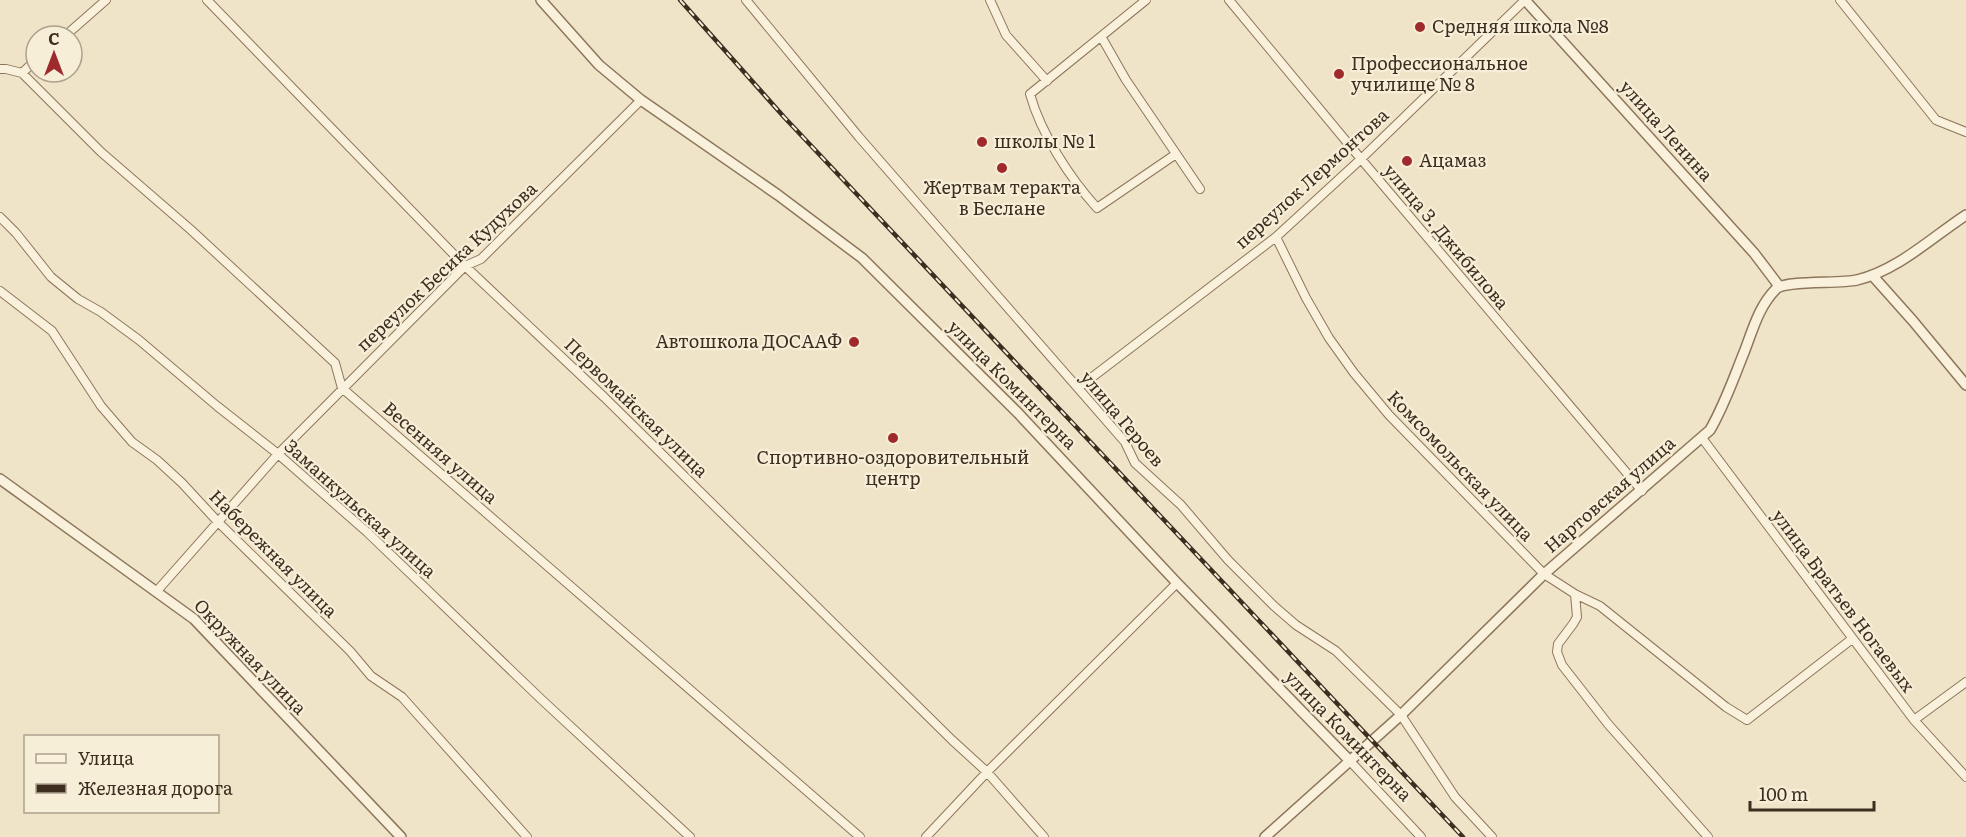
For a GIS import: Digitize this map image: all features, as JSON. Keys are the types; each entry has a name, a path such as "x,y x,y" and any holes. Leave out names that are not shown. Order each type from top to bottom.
{"street":[{"path":"79,24 106,0"},
{"name":"Первомайская улица","path":"207,0 465,266 613,406 987,772 1044,837"},
{"name":"улица Коминтерна","path":"541,0 599,65 641,100 778,195 862,258 1018,413 1421,837"},
{"name":"улица Героев","path":"746,0 859,137 1125,442 1135,463 1181,506 1228,560 1296,625 1336,651 1401,715 1455,797 1492,837"},
{"path":"990,0 1006,35 1047,81"},
{"path":"1146,0 1102,38 1030,94 1043,127 1079,188 1097,208 1176,154"},
{"name":"улица З. Джибилова","path":"1229,0 1360,159 1642,491"},
{"name":"переулок Лермонтова","path":"1078,388 1276,237 1525,0"},
{"name":"улица Ленина","path":"1525,0 1754,252 1779,286"},
{"path":"1840,0 1936,120 1966,132"},
{"path":"1102,38 1126,80 1200,189"},
{"path":"0,69 22,73"},
{"name":"Весенняя улица","path":"22,73 101,152 190,229 335,363 342,388 860,837"},
{"name":"переулок Бесика Кудухова","path":"156,591 278,454 342,388 465,266 481,259 641,100"},
{"path":"1779,286 1840,283 1872,275 1894,265 1966,214"},
{"name":"Заманкульская улица","path":"0,217 16,233 51,277 78,299 101,312 139,340 278,454 367,532 542,700 690,837"},
{"name":"Комсомольская улица","path":"1276,237 1329,338 1389,415 1544,574 1575,594 1600,606 1726,707 1747,720 1852,639"},
{"path":"1872,275 1966,385"},
{"name":"Нартовская улица","path":"1265,837 1401,715 1544,574 1710,430 1718,416 1758,315 1779,286"},
{"name":"Набережная улица","path":"0,291 52,331 101,406 132,442 157,460 182,483 218,522 350,651 371,676 402,697 527,837"},
{"name":"улица Братьев Ногаевых","path":"1701,438 1914,720 1966,777"},
{"name":"Окружная улица","path":"0,479 194,620 401,837"},
{"path":"926,837 987,772 1177,582"},
{"path":"1575,594 1577,617 1558,644 1557,652 1562,665 1608,724 1708,837"},
{"path":"1914,720 1966,682"}],"railway":[{"path":"680,0 784,117 1463,837"}],"place":[{"name":"Средняя школа №8","path":"1420,27"},
{"name":"Профессиональное училище № 8","path":"1339,74"},
{"name":"школы № 1","path":"982,142"},
{"name":"Ацамаз","path":"1407,161"},
{"name":"Жертвам теракта в Беслане","path":"1002,168"},
{"name":"Автошкола ДОСААФ","path":"854,342"},
{"name":"Спортивно-оздоровительный центр","path":"893,438"}]}
